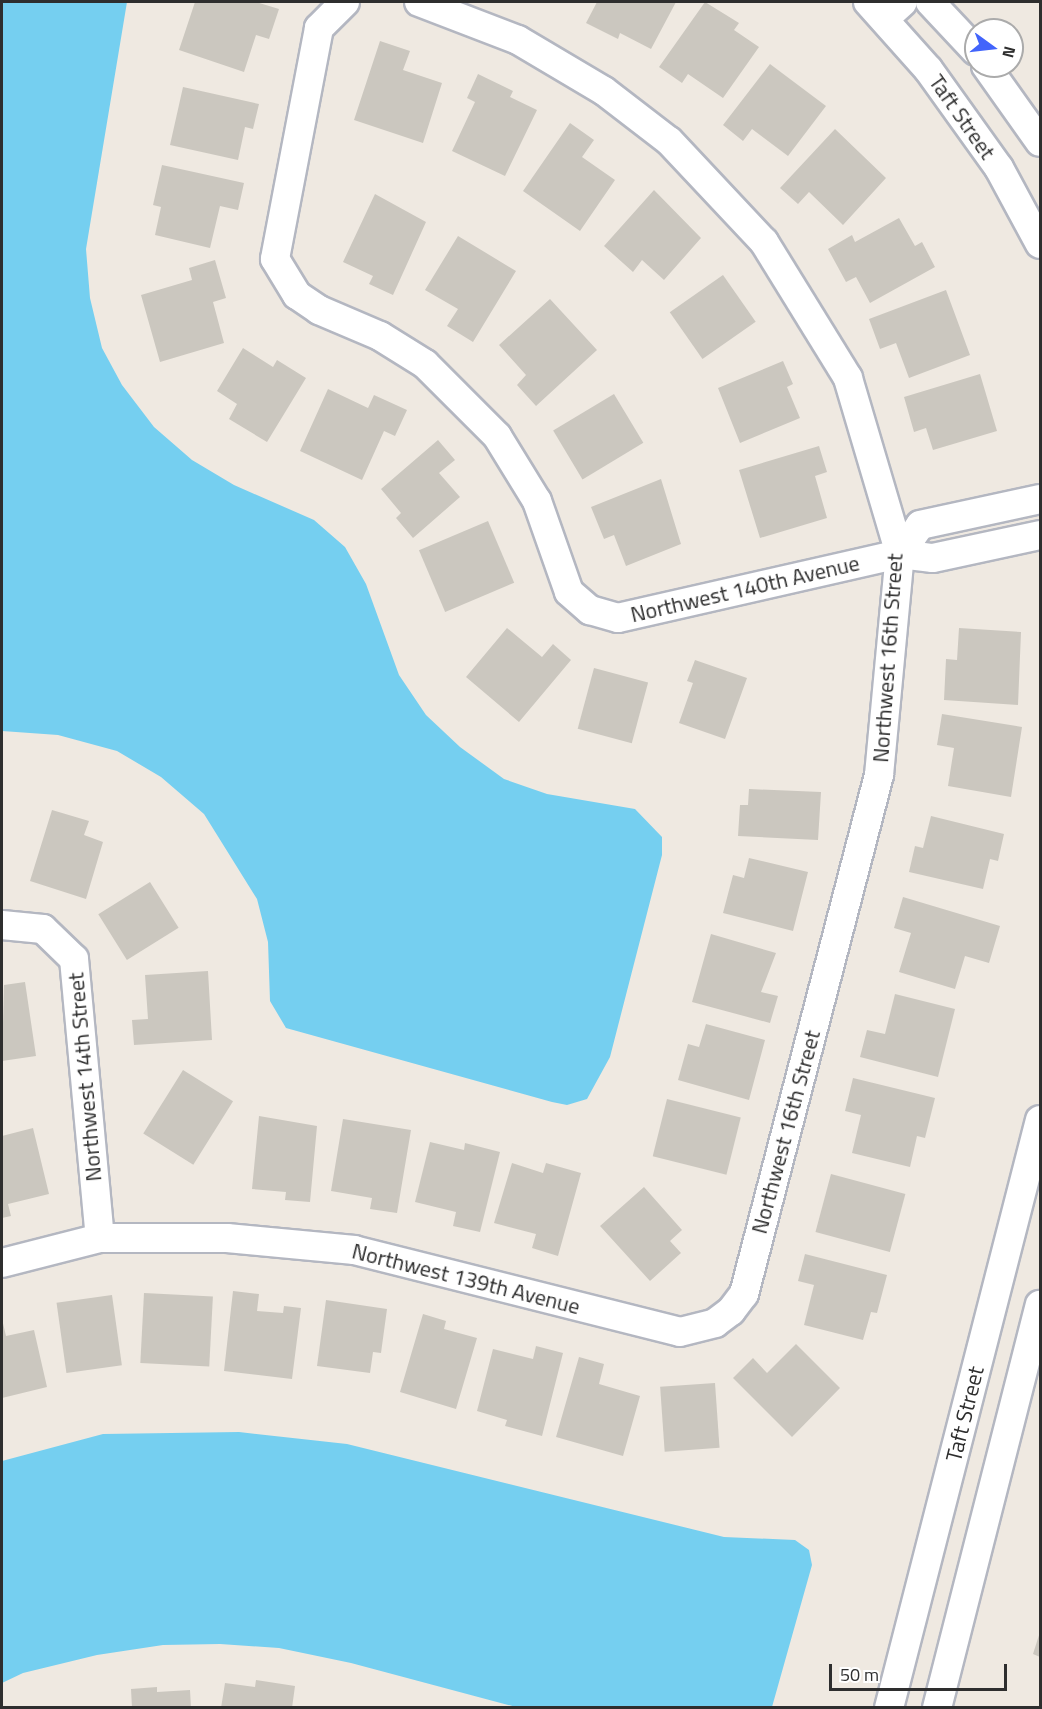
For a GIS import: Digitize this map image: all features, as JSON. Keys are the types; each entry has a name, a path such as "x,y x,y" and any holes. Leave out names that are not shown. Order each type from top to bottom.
{"street":[{"name":"Northwest 140th Avenue","path":"345,2 319,28 275,259 297,295 319,309 380,336 425,364 497,436 537,501 569,592 590,610 618,618 900,554 933,558 1041,535"},
{"name":"Northwest 16th Street","path":"419,2 518,40 604,91 669,141 764,242 848,378 900,554 879,775 744,1294 731,1311 715,1323"},
{"path":"930,2 964,38"},
{"name":"Taft Street","path":"885,7 999,168 1041,243"},
{"path":"995,78 1041,142"},
{"path":"900,554 920,525 1041,499"},
{"name":"Northwest 14th Street","path":"2,925 43,929 74,959 100,1238"},
{"name":"Taft Street","path":"889,1707 1041,1120"},
{"name":"Northwest 139th Avenue","path":"2,1263 100,1238 227,1238 354,1250 680,1332 715,1323"},
{"name":"Taft Street","path":"937,1707 1041,1305"}],"water":[{"path":"2,2 127,2 86,249 90,298 102,348 122,385 154,427 192,460 234,485 314,520 345,547 366,584 399,675 426,715 460,747 504,779 547,794 635,809 662,837 662,855 610,1057 587,1099 567,1105 552,1102 286,1028 270,1001 268,942 257,899 204,814 161,777 117,751 58,735 2,731"},
{"path":"239,1432 347,1444 724,1537 795,1540 809,1550 812,1565 772,1707 516,1707 351,1663 279,1648 220,1644 163,1645 97,1655 23,1673 2,1683 2,1461 103,1434"}],"building":[{"path":"195,2 256,2 279,9 269,39 256,35 244,72 179,50"},
{"path":"597,2 676,2 651,49 620,33 618,39 586,23"},
{"path":"705,2 739,23 734,30 759,47 723,98 688,74 682,83 659,67"},
{"path":"380,41 410,51 403,70 442,83 423,143 354,120"},
{"path":"770,64 826,106 788,156 752,129 743,141 723,125"},
{"path":"478,74 513,91 510,97 537,110 505,176 452,151 475,102 467,98"},
{"path":"183,87 259,104 253,129 245,127 238,160 170,145"},
{"path":"570,123 594,140 582,157 615,180 580,231 523,191"},
{"path":"835,129 886,178 843,225 809,192 798,204 780,188"},
{"path":"162,165 244,183 238,210 220,206 210,248 155,235 161,207 153,205"},
{"path":"654,190 701,238 664,280 642,260 633,272 604,246"},
{"path":"375,194 426,222 393,295 369,284 373,276 343,262"},
{"path":"899,218 915,246 922,242 935,267 870,303 856,277 846,282 828,249 852,235 855,242"},
{"path":"458,236 516,271 473,342 447,326 458,309 425,290"},
{"path":"215,260 226,298 213,302 224,343 160,362 141,295 192,280 189,268"},
{"path":"723,275 756,322 702,359 670,312"},
{"path":"946,290 970,355 909,378 896,343 880,349 869,319"},
{"path":"550,299 597,350 536,406 517,385 526,375 499,345"},
{"path":"243,348 273,367 277,360 306,378 267,442 229,419 237,404 217,391"},
{"path":"783,361 793,384 787,387 800,418 740,443 718,388"},
{"path":"980,374 997,431 933,450 926,428 914,432 904,397"},
{"path":"328,389 368,408 374,395 407,410 395,436 384,431 362,480 300,451"},
{"path":"614,394 643,443 582,479 553,431"},
{"path":"438,440 455,460 439,473 460,497 413,538 396,518 401,513 381,489"},
{"path":"819,446 827,472 815,476 827,518 760,538 739,470"},
{"path":"661,479 681,544 626,566 614,535 604,539 591,507"},
{"path":"488,521 514,583 445,612 419,550"},
{"path":"507,628 542,657 553,644 571,660 519,722 466,677"},
{"path":"959,628 1021,632 1018,705 944,700 946,659 957,660"},
{"path":"695,660 747,678 725,739 679,723 693,683 687,681"},
{"path":"594,668 648,682 632,743 578,729"},
{"path":"942,714 1022,727 1011,797 948,786 954,748 937,745"},
{"path":"749,789 821,792 818,840 738,836 740,805 748,805"},
{"path":"52,810 89,821 84,835 103,842 86,899 30,881"},
{"path":"931,816 1004,834 998,861 990,859 983,889 909,872 915,846 923,848"},
{"path":"749,858 808,872 793,931 723,913 733,875 744,878"},
{"path":"150,882 179,928 127,960 98,914"},
{"path":"903,897 1000,926 989,963 965,956 955,989 899,972 911,933 894,928"},
{"path":"711,934 776,953 761,992 778,996 770,1023 692,1002"},
{"path":"208,971 212,1040 134,1045 132,1020 148,1019 145,975"},
{"path":"25,982 36,1056 2,1061 4,985"},
{"path":"895,994 955,1009 938,1077 860,1057 867,1030 885,1034"},
{"path":"706,1024 765,1040 749,1100 678,1080 688,1044 699,1047"},
{"path":"183,1070 233,1101 193,1165 143,1134"},
{"path":"853,1078 935,1098 925,1138 917,1136 910,1167 852,1153 861,1115 845,1111"},
{"path":"667,1099 741,1117 726,1175 653,1156"},
{"path":"259,1116 317,1126 310,1202 285,1200 286,1192 252,1189"},
{"path":"343,1119 411,1130 397,1213 370,1209 372,1198 331,1191"},
{"path":"33,1128 49,1194 8,1204 11,1216 2,1218 2,1136"},
{"path":"430,1142 464,1150 465,1143 500,1152 480,1232 453,1226 456,1212 415,1202"},
{"path":"512,1163 543,1173 546,1163 581,1173 558,1256 532,1248 536,1234 494,1223"},
{"path":"831,1174 905,1194 890,1252 815,1232"},
{"path":"644,1187 682,1230 670,1241 681,1253 650,1281 600,1226"},
{"path":"805,1254 887,1275 877,1313 871,1312 863,1340 804,1325 814,1285 798,1281"},
{"path":"233,1291 259,1294 257,1311 283,1313 284,1306 301,1308 292,1379 224,1371"},
{"path":"144,1293 213,1297 209,1367 140,1363"},
{"path":"112,1295 122,1365 66,1373 57,1303"},
{"path":"326,1300 387,1309 381,1353 373,1352 370,1373 317,1366"},
{"path":"423,1314 446,1321 444,1329 477,1338 456,1409 400,1392"},
{"path":"2,1319 6,1336 34,1330 47,1387 2,1398"},
{"path":"796,1344 840,1388 792,1437 733,1378 753,1358 767,1373"},
{"path":"536,1346 563,1353 542,1436 505,1426 507,1420 477,1411 493,1349 533,1359"},
{"path":"579,1357 604,1364 599,1384 640,1396 623,1456 556,1437"},
{"path":"715,1383 720,1448 665,1452 660,1387"},
{"path":"1040,1632 1040,1657 1033,1654"},
{"path":"256,1680 295,1686 292,1708 221,1708 225,1683 255,1687"},
{"path":"157,1687 157,1692 190,1690 191,1708 132,1708 131,1689"}]}
